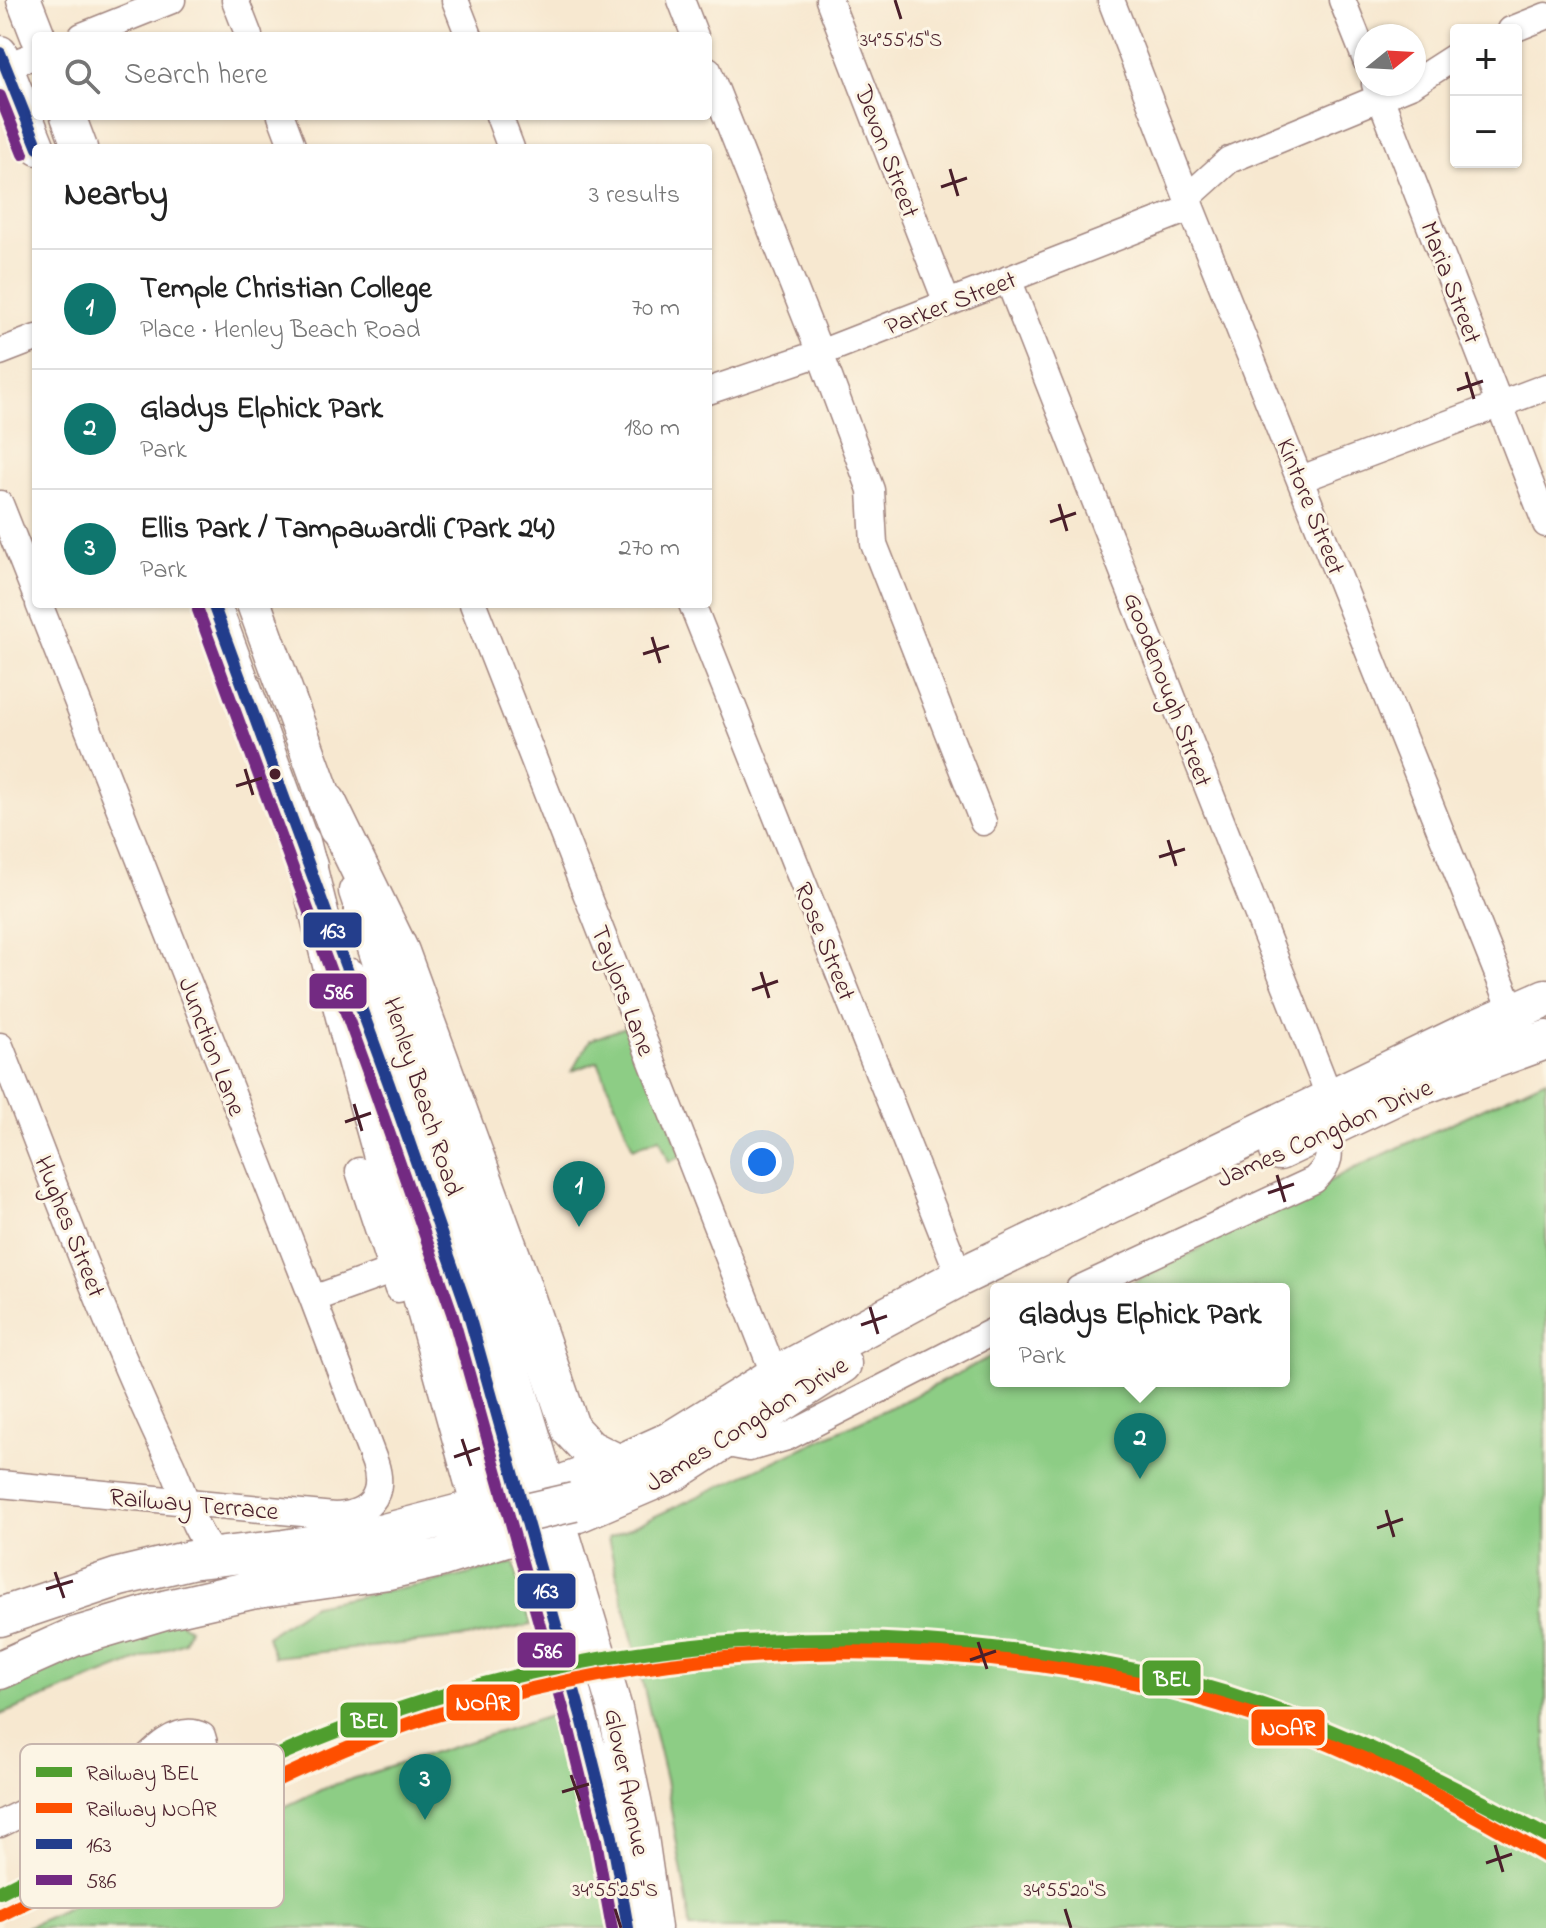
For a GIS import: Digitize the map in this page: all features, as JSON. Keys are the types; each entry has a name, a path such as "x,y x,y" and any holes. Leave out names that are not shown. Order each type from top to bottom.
{"highway":[{"path":"327,802 400,952 571,1430 589,1449 631,1476"},
{"path":"301,842 355,1056 498,1516"},
{"name":"James Congdon Drive","path":"631,1476 670,1441 775,1376 1331,1117 1529,1005"},
{"path":"1529,1005 1536,1044"},
{"name":"James Congdon Drive","path":"1331,1117 1536,1044"},
{"name":"James Congdon Drive","path":"0,1617 119,1577 203,1558 498,1516 573,1499 631,1476 676,1471 964,1287"},
{"name":"James Congdon Drive","path":"0,1670 74,1637 168,1609 251,1590 388,1570 440,1558 498,1516"},
{"path":"203,1558 199,1574 207,1579 221,1580 323,1569 388,1570"}],"main road":[{"path":"24,0 36,32"},
{"path":"14,58 37,144"},
{"path":"70,120 78,144"},
{"name":"Henley Beach Road","path":"214,608 467,1308 526,1458"},
{"name":"Henley Beach Road","path":"255,608 327,802 489,1289 526,1458"},
{"name":"Glover Avenue","path":"526,1458 612,1837 628,1928"},
{"name":"Glover Avenue","path":"526,1458 615,1709 640,1830 654,1928"}],"street":[{"path":"92,32 172,0"},
{"path":"235,0 247,32"},
{"path":"455,0 467,32"},
{"path":"681,0 693,32"},
{"name":"Devon Street","path":"829,0 947,303"},
{"name":"Kintore Street","path":"1111,0 1301,479 1529,1005"},
{"path":"1342,0 1354,30"},
{"path":"1522,26 1546,16"},
{"path":"1426,76 1450,60"},
{"path":"712,80 871,490 874,544 983,822"},
{"path":"1189,203 1229,160 1367,96"},
{"name":"Maria Street","path":"1380,96 1546,524"},
{"path":"282,120 292,144"},
{"path":"500,120 510,144"},
{"name":"Parker Street","path":"712,390 820,353 1189,203"},
{"name":"Goodenough Street","path":"1008,279 1331,1117"},
{"path":"0,352 32,340"},
{"path":"1301,479 1546,387"},
{"path":"0,504 32,585"},
{"name":"Junction Lane","path":"41,608 313,1299 375,1463 378,1490"},
{"name":"Taylors Lane","path":"475,608 775,1376"},
{"name":"Rose Street","path":"694,608 964,1287"},
{"name":"Hughes Street","path":"0,1046 143,1406 154,1459 203,1558"},
{"path":"1092,1283 1314,1180 1327,1164 1331,1117"},
{"path":"313,1299 394,1280 359,1171"},
{"path":"722,1443 749,1448 787,1437 990,1333"},
{"name":"Railway Terrace","path":"0,1484 342,1515 365,1507 378,1490"},
{"path":"0,1824 20,1814"}],"green space":[{"path":"631,1025 682,1156 669,1162 660,1138 633,1148 598,1061 572,1071 590,1040"},
{"path":"1546,1079 1546,1928 689,1928 666,1780 608,1538 910,1398 990,1357 990,1387 1290,1387 1290,1283 1133,1283 1359,1166"},
{"path":"514,1563 531,1625 476,1636 274,1657 267,1636 313,1605 437,1582"},
{"path":"176,1620 189,1628 184,1642 0,1715 0,1687 54,1661"},
{"path":"568,1710 602,1853 611,1928 25,1928 68,1908 284,1908 284,1807 327,1787"}],"rail line":[{"name":"BEL","path":"284,1753 427,1700 514,1677 601,1659 690,1646 779,1640 868,1639 958,1644 1125,1668 1224,1692 1363,1745 1437,1779 1546,1836"},
{"name":"NOAR","path":"284,1777 433,1716 532,1689 634,1669 737,1657 842,1652 946,1655 1049,1667 1151,1686 1250,1714 1327,1743 1402,1777 1546,1856"},
{"name":"BEL","path":"0,1892 20,1882"},
{"name":"NOAR","path":"0,1915 20,1905"}],"transit line":[{"name":"163","path":"0,53 36,144"},
{"name":"586","path":"0,96 23,154"},
{"name":"163","path":"214,608 389,1084 467,1308 583,1722 612,1837 628,1928"},
{"name":"586","path":"198,610 374,1089 452,1313 568,1726 596,1840 612,1928"}],"place":[{"name":"Temple Christian College","path":"579,1227"},
{"name":"Gladys Elphick Park","path":"1140,1479"},
{"name":"Ellis Park / Tampawardli (Park 24)","path":"425,1820"}]}
